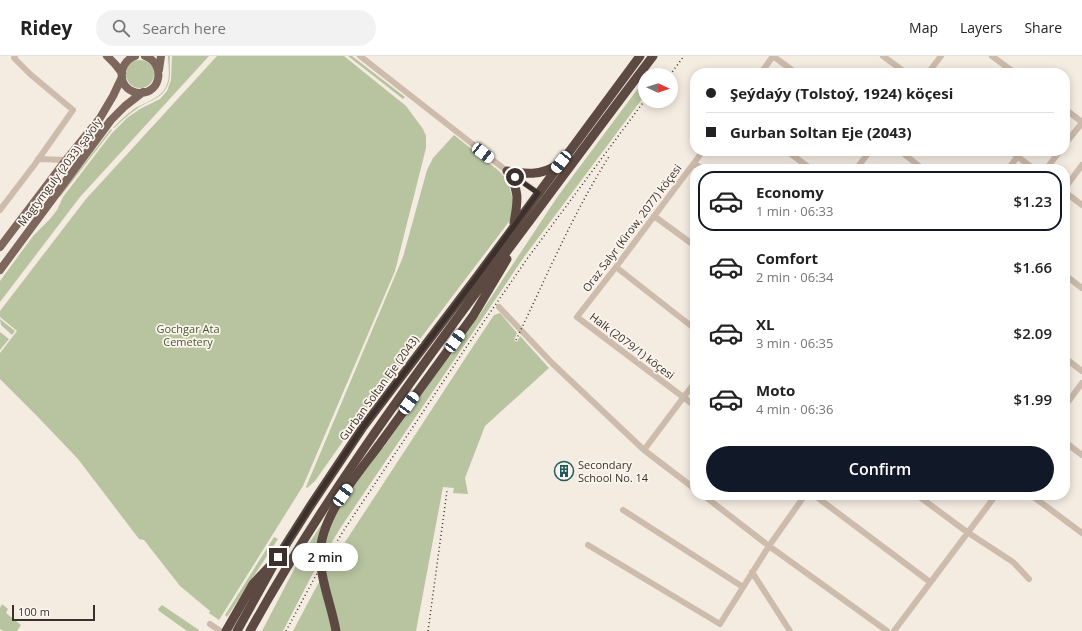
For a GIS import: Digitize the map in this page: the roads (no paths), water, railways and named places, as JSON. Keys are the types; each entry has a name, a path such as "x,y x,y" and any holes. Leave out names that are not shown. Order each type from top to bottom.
{"highway":[{"name":"Gurban Soltan Eje (2043)","path":"250,631 296,551 372,435 534,215 542,196 561,162 640,56"},
{"name":"Gurban Soltan Eje (2043)","path":"236,631 278,557 363,427 513,227 542,196 653,56"},
{"path":"507,171 523,174 534,174 551,169 561,162"},
{"name":"Gurban Soltan Eje (2043)","path":"507,171 514,183 517,195 517,207 513,227"},
{"path":"336,631 333,614 322,575 320,555 324,533 334,507 473,316 534,215"},
{"path":"226,631 253,584 278,557"}],"main road":[{"path":"108,56 122,75 124,83 128,88 133,91 143,92"},
{"name":"Magtymguly (2033) şaýoly","path":"0,248 66,160 100,118 113,96 122,75 124,64 134,56"},
{"path":"145,56 155,62 159,71"},
{"path":"159,71 161,56"},
{"name":"Magtymguly (2033) şaýoly","path":"0,270 111,120 143,92 152,88 156,84 159,71"}],"street":[{"path":"360,56 507,171 542,196"},
{"path":"765,68 773,56 789,68"},
{"path":"883,56 899,68"},
{"path":"932,68 941,56"},
{"path":"992,56 1008,68"},
{"path":"0,210 73,110 30,74 13,57"},
{"path":"1070,114 1082,122 1070,138"},
{"name":"Oraz Salyr (Kirow, 2077) köçesi","path":"694,163 699,156"},
{"path":"794,156 804,164"},
{"path":"860,164 866,156"},
{"path":"906,156 917,164"},
{"path":"1012,164 1018,156 1028,164"},
{"path":"1050,164 1056,156"},
{"path":"38,159 66,160"},
{"path":"1070,181 1082,165"},
{"name":"Oraz Salyr (Kirow, 2077) köçesi","path":"577,317 616,268 690,168"},
{"path":"1070,196 1082,205"},
{"path":"654,216 690,242"},
{"path":"616,268 690,325"},
{"path":"1070,279 1082,288"},
{"path":"500,307 553,364 644,450 690,485"},
{"name":"Halk (2079/1) köçesi","path":"577,317 690,402"},
{"path":"1070,362 1082,372"},
{"path":"1070,400 1082,384"},
{"path":"644,450 690,389"},
{"path":"1070,446 1082,455"},
{"path":"709,500 769,546 887,631"},
{"path":"588,545 720,624 769,546 801,500"},
{"path":"821,500 930,582"},
{"path":"924,500 967,532 1013,562 1029,579"},
{"path":"894,631 992,500"},
{"path":"1038,500 1082,533"},
{"path":"623,510 743,587"},
{"path":"752,572 790,631"},
{"path":"210,624 220,631"}],"railway":[{"path":"675,68 684,56"},
{"path":"286,631 315,577 344,530 465,349 527,259 639,108"},
{"path":"516,340 572,223 610,155"},
{"path":"428,631 447,491"}],"place":[{"name":"Secondary School No. 14","path":"564,471"}],"park label":[{"name":"Gochgar Ata Cemetery","path":"188,335"}]}
